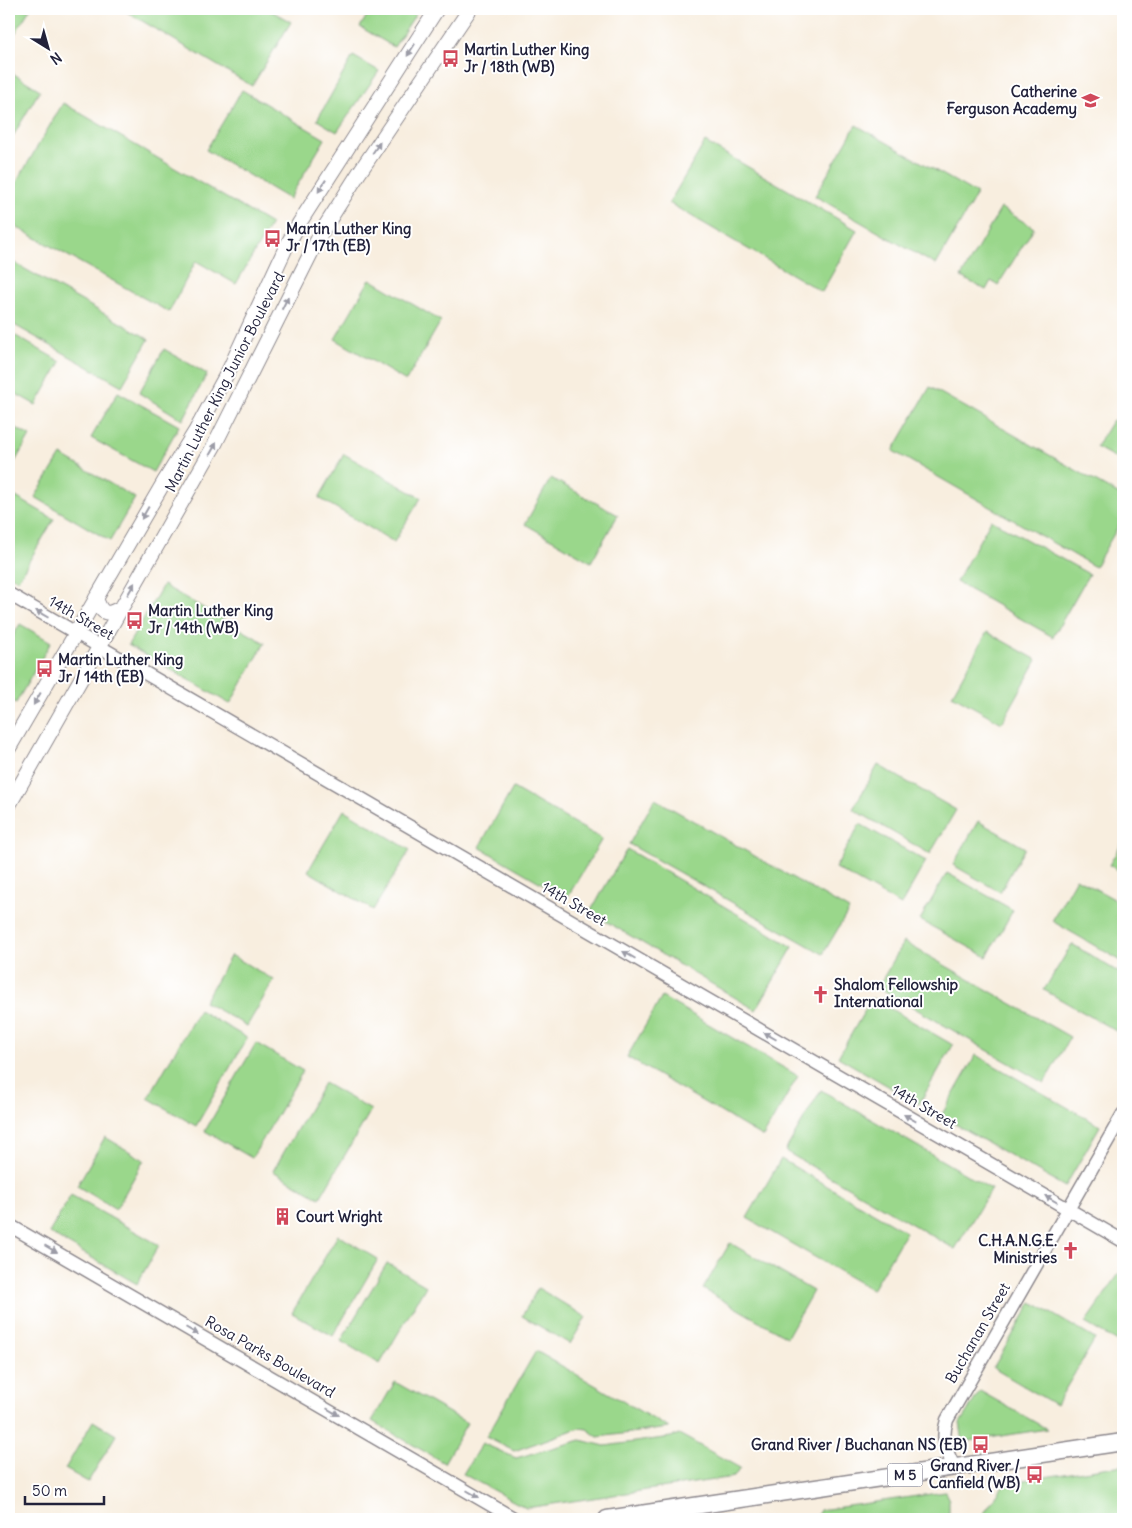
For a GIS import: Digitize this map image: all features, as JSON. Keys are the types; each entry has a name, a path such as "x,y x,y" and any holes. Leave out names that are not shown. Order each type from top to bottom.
{"main road":[{"name":"Martin Luther King Junior Boulevard","path":"9,748 195,432 229,370 286,247 336,164 437,9"},
{"name":"Martin Luther King Junior Boulevard","path":"9,805 215,444 321,233 359,173 470,9"},
{"path":"336,164 352,161 356,164 359,173"},
{"path":"96,598 100,609 104,613 110,614 120,608"},
{"name":"M 5","path":"607,1519 1123,1442"}],"street":[{"name":"14th Street","path":"9,594 1123,1241"},
{"name":"Buchanan Street","path":"955,1468 948,1456 944,1441 947,1420 1123,1114"},
{"name":"Rosa Parks Boulevard","path":"9,1225 515,1519"}],"green space":[{"path":"9,9 30,9 11,40 9,39"},
{"path":"122,9 268,9 291,22 252,86"},
{"path":"371,9 419,9 394,47 360,27"},
{"path":"353,56 379,71 337,132 317,120"},
{"path":"9,71 40,90 9,143"},
{"path":"242,90 325,139 289,199 206,150"},
{"path":"63,103 271,224 236,284 196,261 169,312 9,223 9,195"},
{"path":"856,125 977,194 936,265 815,196"},
{"path":"705,142 857,230 822,292 669,203"},
{"path":"1001,208 1034,228 998,285 991,281 986,290 961,277"},
{"path":"9,260 149,339 122,386 9,322"},
{"path":"370,279 441,321 406,381 335,339"},
{"path":"9,332 61,362 36,405 9,390"},
{"path":"164,349 207,374 183,420 139,393"},
{"path":"930,387 1123,497 1123,518 1095,567 893,451"},
{"path":"118,392 179,426 153,472 91,438"},
{"path":"1123,416 1123,462 1096,447 1112,421"},
{"path":"9,424 30,436 9,472"},
{"path":"344,454 421,498 394,542 319,498"},
{"path":"61,455 135,498 110,541 35,497"},
{"path":"551,478 618,515 591,562 525,524"},
{"path":"9,493 54,519 18,580 9,575"},
{"path":"991,520 1089,574 1053,637 956,582"},
{"path":"163,585 265,643 230,704 128,645"},
{"path":"20,624 51,642 16,703 9,699 9,643"},
{"path":"987,632 1037,660 1002,723 952,695"},
{"path":"878,765 956,810 930,854 853,809"},
{"path":"513,788 602,839 567,898 479,847"},
{"path":"655,799 849,910 823,954 629,844"},
{"path":"344,810 410,850 373,910 308,871"},
{"path":"978,821 1025,848 1000,892 953,865"},
{"path":"860,824 926,861 901,905 835,868"},
{"path":"1123,841 1123,873 1109,865"},
{"path":"627,849 793,947 756,1010 590,912"},
{"path":"947,873 1013,910 987,957 920,920"},
{"path":"1076,878 1123,904 1123,962 1052,921"},
{"path":"904,942 1070,1037 1044,1083 878,987"},
{"path":"1072,944 1123,975 1123,1035 1044,990"},
{"path":"231,955 274,980 247,1026 204,1002"},
{"path":"662,997 798,1076 763,1137 627,1057"},
{"path":"872,998 953,1045 919,1104 838,1057"},
{"path":"199,1010 247,1038 196,1126 148,1098"},
{"path":"256,1043 303,1071 252,1158 205,1131"},
{"path":"976,1055 1100,1126 1065,1187 941,1116"},
{"path":"324,1083 371,1110 320,1198 273,1171"},
{"path":"821,1090 991,1189 955,1249 785,1151"},
{"path":"105,1137 144,1160 116,1209 77,1186"},
{"path":"781,1159 906,1232 872,1290 747,1218"},
{"path":"71,1195 159,1245 137,1284 49,1233"},
{"path":"338,1235 378,1259 333,1336 292,1313"},
{"path":"730,1243 813,1291 787,1337 703,1289"},
{"path":"387,1263 426,1286 380,1364 341,1341"},
{"path":"1123,1268 1123,1345 1085,1323"},
{"path":"538,1288 586,1317 570,1344 522,1316"},
{"path":"1032,1302 1095,1339 1056,1405 993,1368"},
{"path":"536,1351 669,1428 598,1437 587,1429 579,1428 514,1451 486,1437"},
{"path":"395,1382 467,1423 444,1463 372,1421"},
{"path":"980,1391 1047,1429 963,1442 960,1423"},
{"path":"93,1421 116,1435 88,1482 65,1469"},
{"path":"679,1434 740,1468 734,1477 526,1508 463,1474 482,1443 516,1458 581,1440 605,1446 671,1437"},
{"path":"1123,1465 1123,1519 980,1519 1005,1483"},
{"path":"945,1492 949,1500 949,1519 815,1519 820,1510"}],"place":[{"name":"Martin Luther King Jr / 18th (WB)","path":"450,59"},
{"name":"Catherine Ferguson Academy","path":"1091,101"},
{"name":"Martin Luther King Jr / 17th (EB)","path":"272,238"},
{"name":"Martin Luther King Jr / 14th (WB)","path":"134,620"},
{"name":"Martin Luther King Jr / 14th (EB)","path":"44,669"},
{"name":"Shalom Fellowship International","path":"820,994"},
{"name":"Court Wright","path":"282,1217"},
{"name":"C.H.A.N.G.E. Ministries","path":"1071,1250"},
{"name":"Grand River / Buchanan NS (EB)","path":"981,1445"},
{"name":"Grand River / Canfield (WB)","path":"1034,1475"}]}
